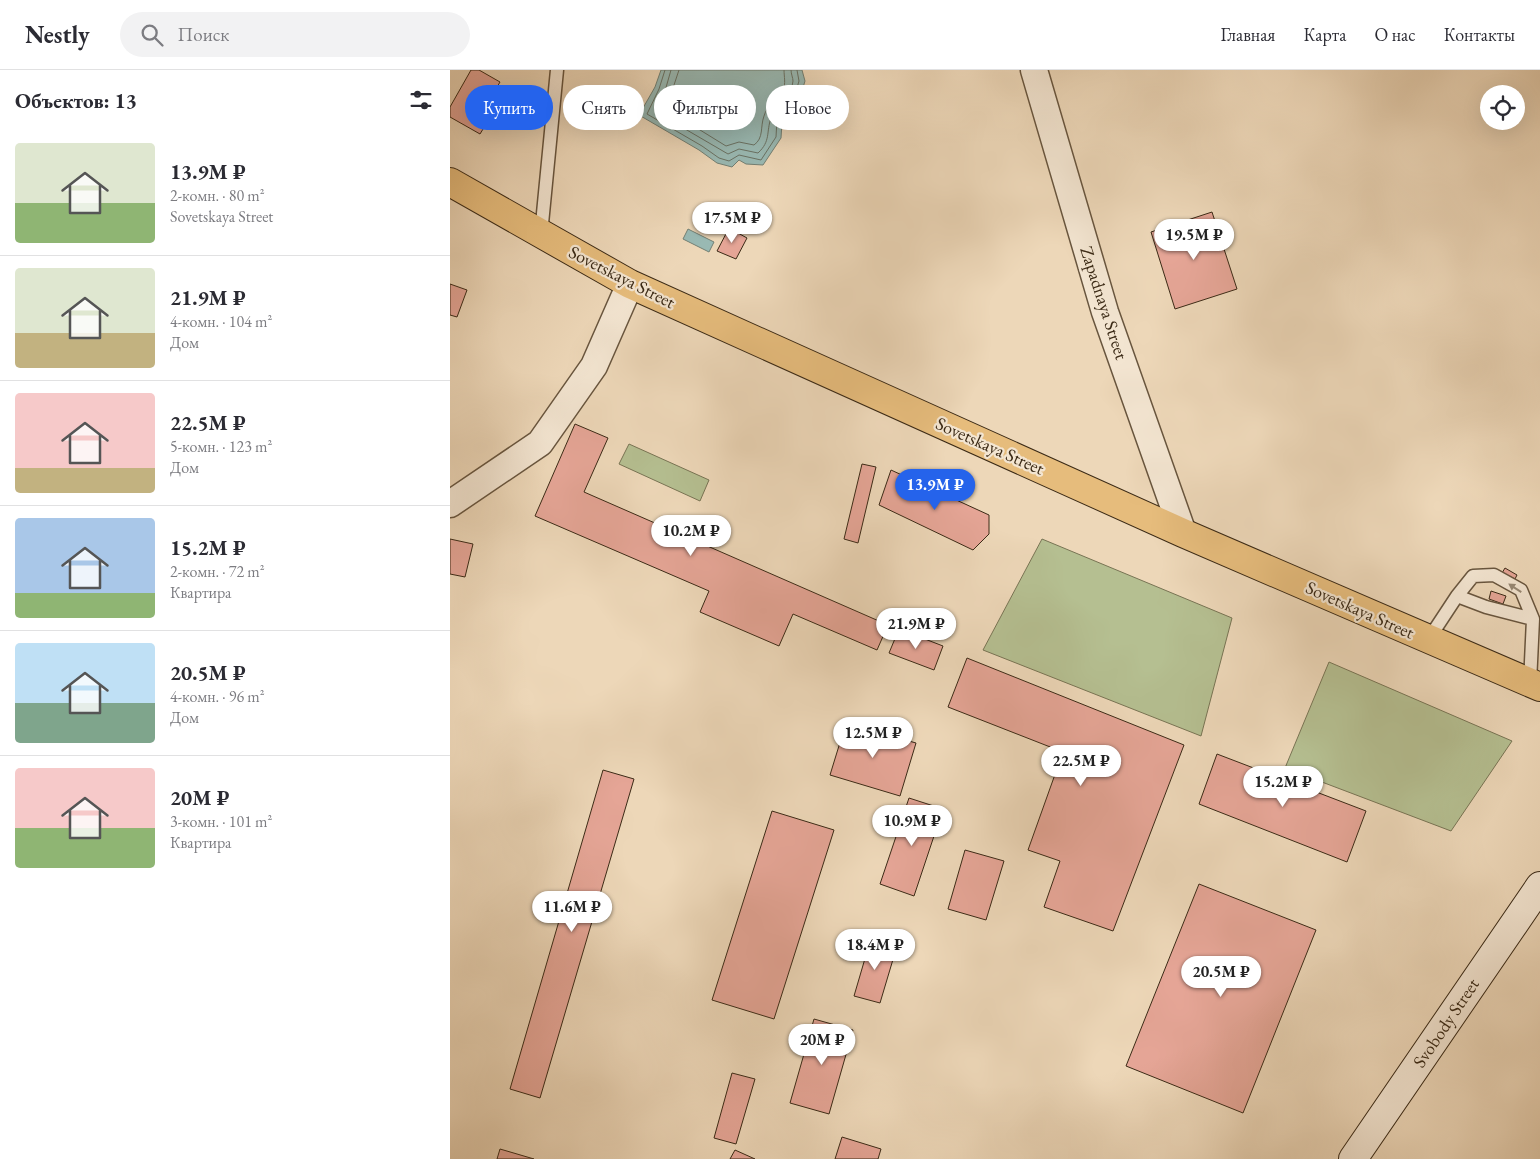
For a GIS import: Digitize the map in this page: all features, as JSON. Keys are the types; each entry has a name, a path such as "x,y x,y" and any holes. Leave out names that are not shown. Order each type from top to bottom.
{"highway":[{"name":"Sovetskaya Street","path":"450,182 630,284 1184,533 1535,685"}],"street":[{"name":"Zapadnaya Street","path":"1034,70 1105,312 1184,533"},
{"path":"450,504 540,443 594,366 630,284"},
{"name":"Svobody Street","path":"1353,1159 1540,886"}],"lane":[{"path":"541,234 557,70"},
{"path":"1428,640 1456,596 1473,576 1494,575 1522,590 1533,619 1535,685"},
{"path":"1456,596 1486,607 1533,619"}],"green space":[{"path":"629,444 709,480 700,501 619,464"},
{"path":"1042,539 1232,618 1201,736 983,650"},
{"path":"1329,662 1512,741 1451,831 1285,768"}],"water":[{"path":"661,70 802,70 805,81 804,85 766,85 766,130 782,130 781,138 763,165 746,164 739,160 732,167 717,163 665,130 756,130 756,85 656,85"},
{"path":"654,89 654,124 644,118 644,106"},
{"path":"688,229 714,242 709,252 683,239"}],"building":[{"path":"471,70 479,70 500,82 498,85 465,85 465,126 450,117 450,107"},
{"path":"473,130 482,130 480,134"},
{"path":"1212,212 1237,289 1175,309 1151,232"},
{"path":"729,228 747,238 736,259 717,251"},
{"path":"450,284 467,290 457,317 450,315"},
{"path":"575,424 608,438 584,492 888,625 877,650 793,614 779,646 700,612 709,591 535,516"},
{"path":"862,464 876,467 858,543 844,539"},
{"path":"891,470 989,515 989,534 973,550 879,505"},
{"path":"450,539 473,544 465,577 450,574"},
{"path":"1505,568 1517,575 1515,579 1502,573"},
{"path":"1491,591 1506,596 1503,604 1489,599"},
{"path":"899,629 943,646 934,670 889,653"},
{"path":"967,658 1184,745 1113,931 1044,907 1060,861 1028,850 1063,752 948,707"},
{"path":"846,723 916,743 900,796 830,775"},
{"path":"1217,754 1366,811 1347,862 1199,804"},
{"path":"603,770 634,779 540,1098 510,1089"},
{"path":"909,798 943,809 914,896 880,884"},
{"path":"772,811 834,830 774,1019 712,1000"},
{"path":"965,850 1004,861 986,920 948,909"},
{"path":"1199,884 1316,930 1243,1113 1126,1066"},
{"path":"871,938 897,946 880,1003 854,996"},
{"path":"814,1019 853,1030 829,1114 790,1103"},
{"path":"732,1073 755,1079 736,1144 714,1138"},
{"path":"842,1137 881,1149 878,1159 835,1159"},
{"path":"500,1149 534,1159 497,1159"},
{"path":"735,1150 755,1159 730,1159"}]}
